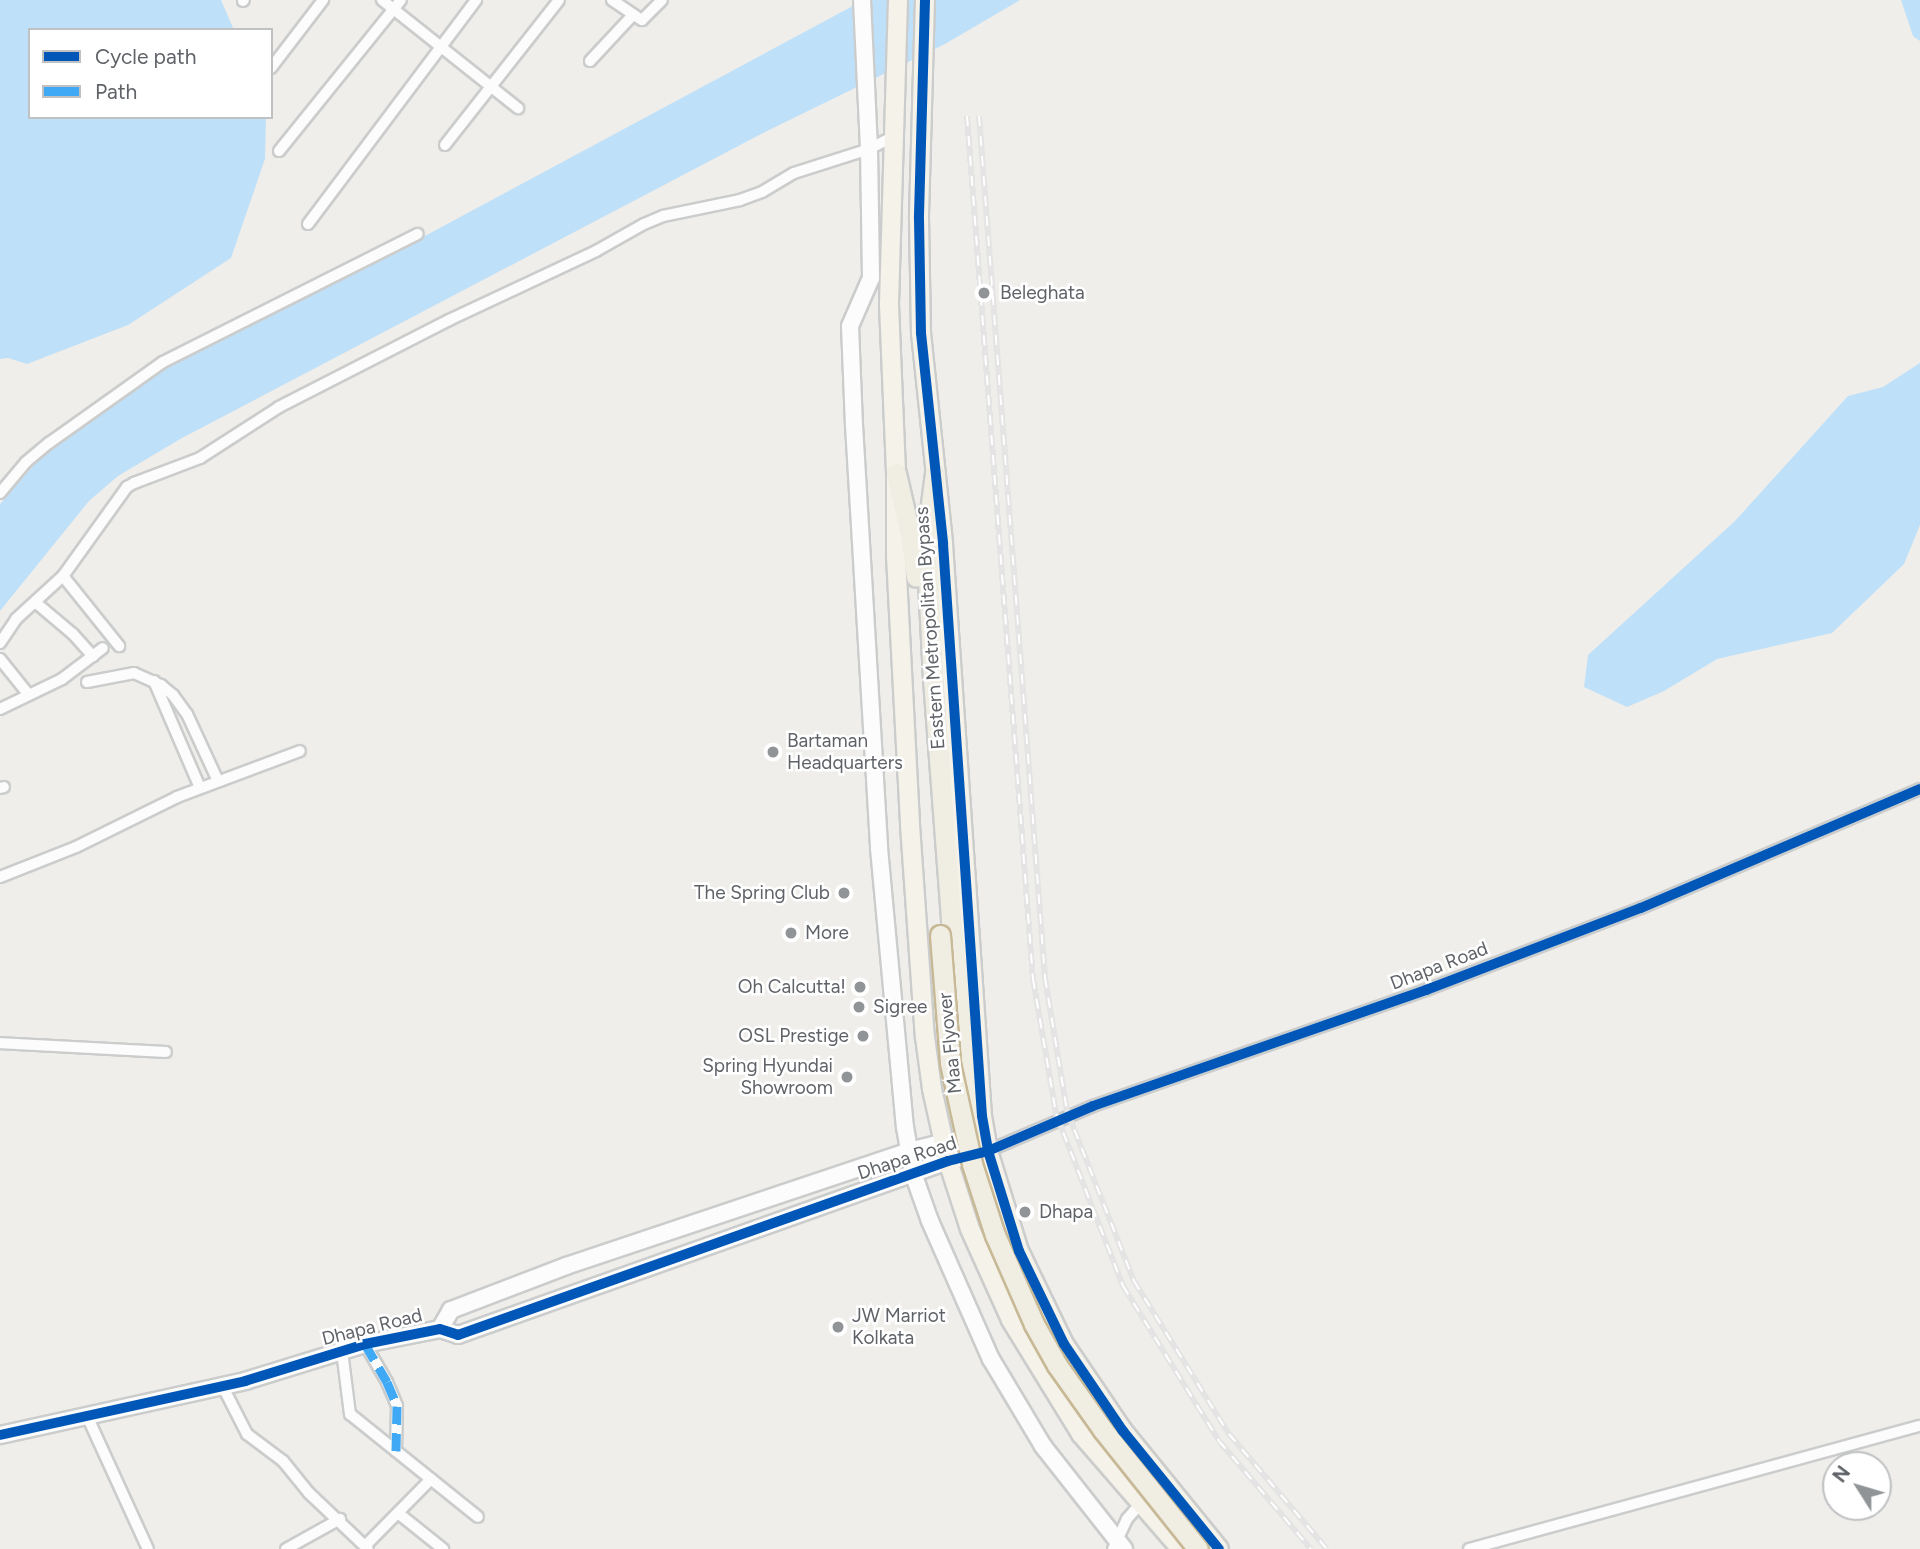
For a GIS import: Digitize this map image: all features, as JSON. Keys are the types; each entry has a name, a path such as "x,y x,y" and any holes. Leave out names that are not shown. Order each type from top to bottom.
{"highway":[{"name":"Maa Flyover","path":"896,472 916,575 946,928 975,1133 1003,1227 1043,1321 1116,1433 1210,1549"},
{"name":"Maa Flyover","path":"935,473 926,541 946,928 950,1063 965,1138 995,1235 1034,1324 1057,1365 1124,1458 1198,1549"}],"main road":[{"name":"Eastern Metropolitan Bypass","path":"898,0 888,305 896,472 895,556 925,1037 932,1089 948,1161 970,1229 1011,1320 1081,1434 1181,1549"},
{"name":"Eastern Metropolitan Bypass","path":"925,0 919,287 943,544 982,1116 988,1151 1019,1251 1065,1344 1123,1431 1219,1549"}],"street":[{"path":"273,65 323,0"},
{"path":"382,0 397,5 440,47 518,108"},
{"path":"308,224 476,0"},
{"path":"445,145 559,0"},
{"path":"612,0 632,16 642,20 662,0"},
{"path":"862,0 869,149 871,278 850,326 879,848 909,1152 913,1173 930,1221 991,1359 1043,1446 1115,1547"},
{"path":"279,151 397,5"},
{"path":"590,61 632,16"},
{"path":"0,643 16,619 63,576 127,487 134,483 200,458 279,407 449,320 596,251 644,224 663,216 740,200 762,192 794,173 869,149 894,136"},
{"path":"0,494 26,462 49,443 163,362 418,234"},
{"path":"63,576 119,646"},
{"path":"35,602 73,634 93,656"},
{"path":"0,709 62,679 103,648"},
{"path":"0,659 29,695"},
{"path":"87,682 134,673 153,680 173,695 187,714 218,781"},
{"path":"153,680 200,788"},
{"path":"0,877 86,842 200,788 300,751"},
{"name":"Dhapa Road","path":"0,1435 223,1387 365,1344 440,1329 457,1335 913,1173 988,1151 1093,1106 1426,990 1641,908 1920,789"},
{"path":"0,1043 166,1052"},
{"path":"440,1329 451,1310 566,1266 909,1152 945,1142 988,1151"},
{"path":"365,1344 387,1382 397,1406 396,1451"},
{"path":"342,1351 350,1414 478,1517"},
{"path":"223,1387 247,1434 283,1461 309,1493 340,1519 366,1547 431,1479"},
{"path":"87,1416 148,1549"},
{"path":"1469,1549 1920,1426"},
{"path":"1115,1547 1127,1519 1140,1504"},
{"path":"398,1513 443,1549"},
{"path":"286,1549 340,1519"}],"water":[{"path":"0,0 221,0 233,28 28,28 28,119 266,119 265,159 231,258 128,325 27,364 8,358 0,359"},
{"path":"864,0 1020,0 945,44 765,132 182,438 118,476 89,501 0,611 0,504 40,458 106,407 154,375 395,252"},
{"path":"1901,0 1920,0 1920,41 1913,36"},
{"path":"1920,363 1920,525 1904,564 1832,633 1717,659 1664,691 1627,707 1584,687 1588,655 1735,521 1848,396 1883,387"}],"railway":[{"path":"967,116 1033,979 1056,1114 1123,1286 1219,1441 1311,1549"},
{"path":"979,116 1045,978 1067,1111 1134,1281 1229,1434 1327,1549"}],"marked path":[{"path":"365,1344 387,1382 397,1406 396,1451"}],"cycle path":[{"path":"925,0 919,219 921,333 943,544 982,1116 988,1151 1019,1251 1064,1344 1123,1431 1219,1549"},
{"path":"0,1435 245,1381 365,1344 440,1329 458,1335 948,1161 988,1151 1093,1106 1426,990 1641,908 1920,789"}],"place":[{"name":"Beleghata","path":"984,293"},
{"name":"Bartaman Headquarters","path":"773,752"},
{"name":"The Spring Club","path":"844,893"},
{"name":"More","path":"791,933"},
{"name":"Oh Calcutta!","path":"860,987"},
{"name":"Sigree","path":"859,1007"},
{"name":"OSL Prestige","path":"863,1036"},
{"name":"Spring Hyundai Showroom","path":"847,1077"},
{"name":"Dhapa","path":"1025,1212"},
{"name":"JW Marriot Kolkata","path":"838,1327"}]}
